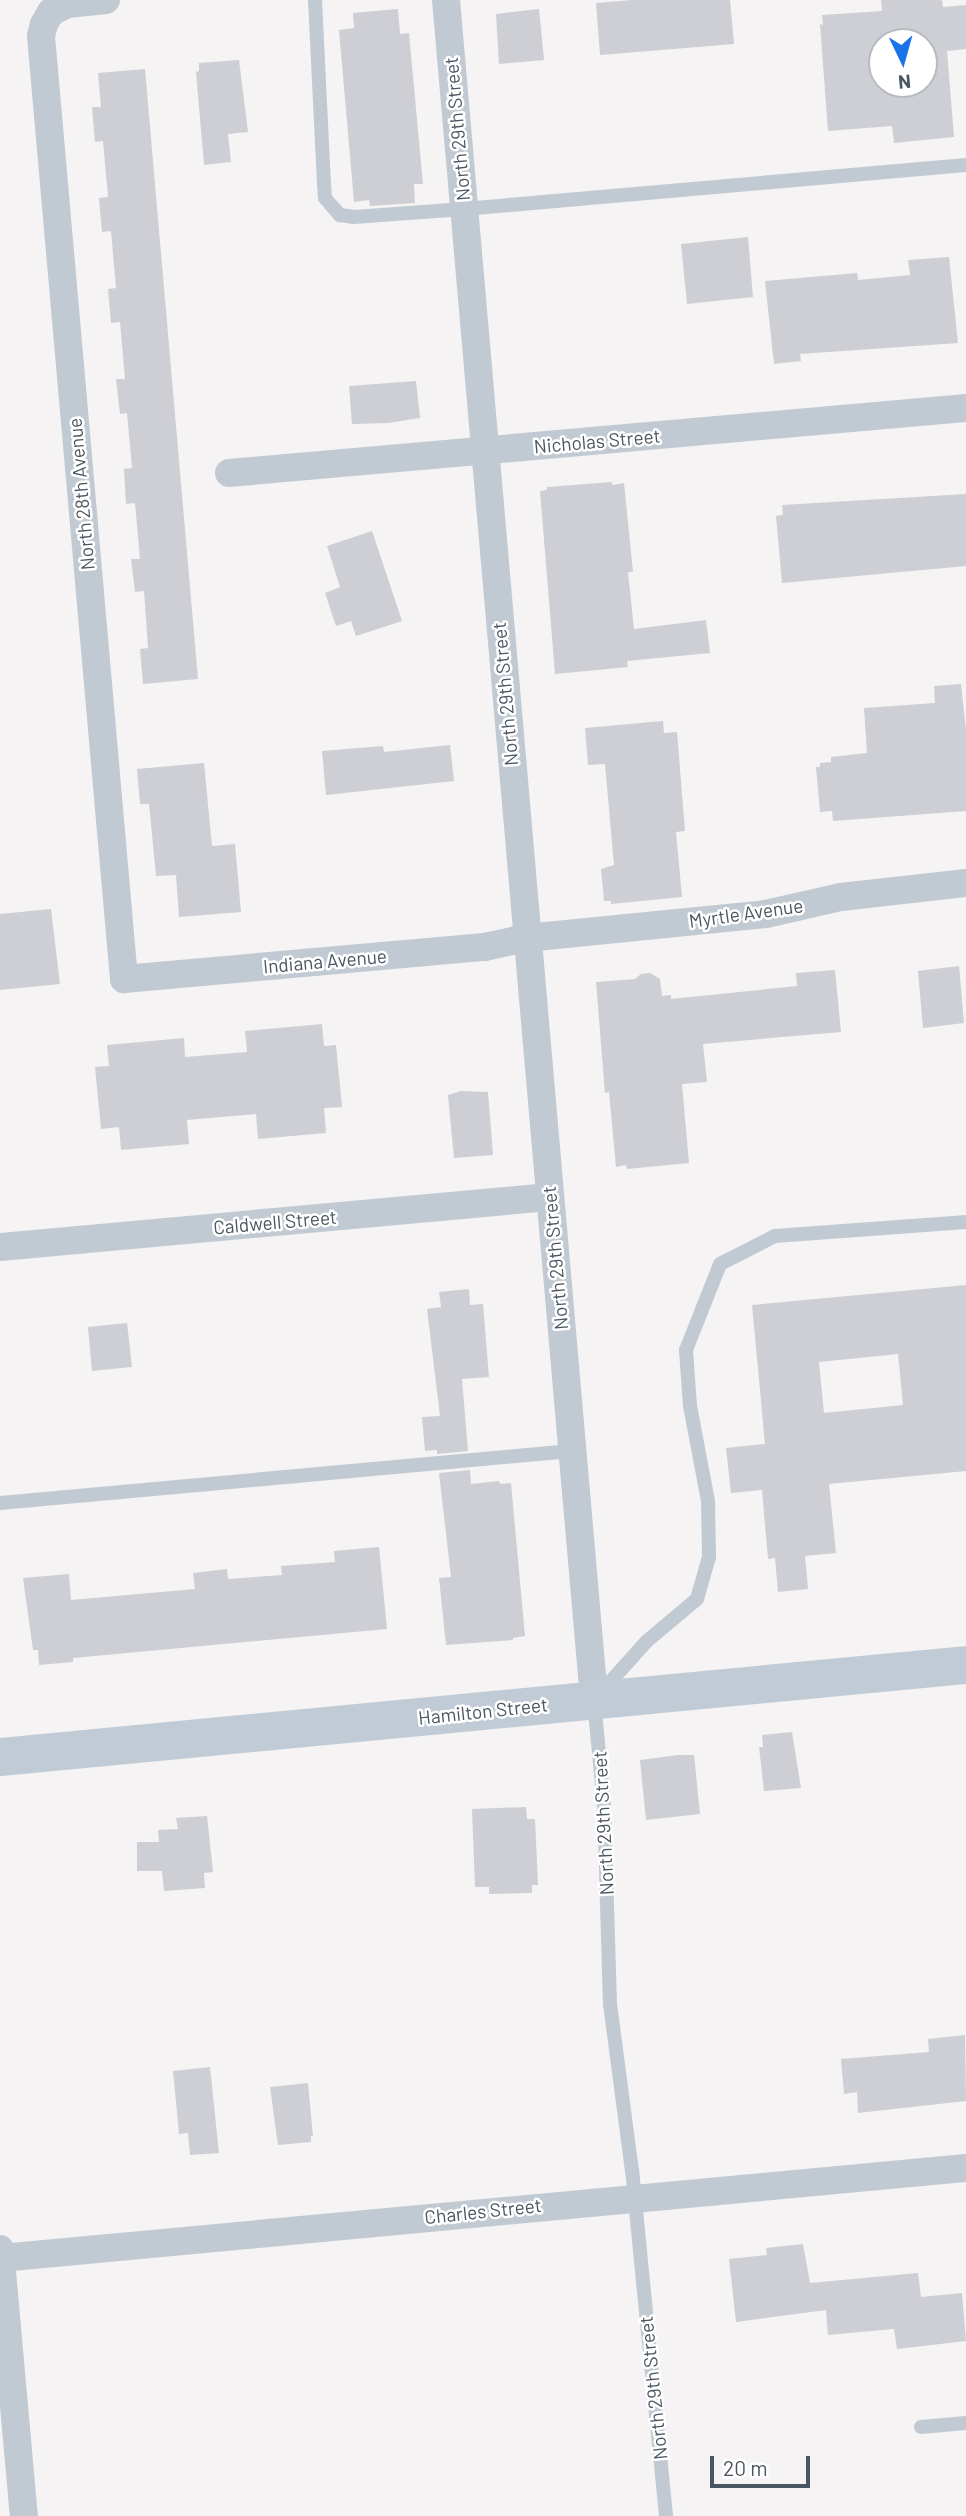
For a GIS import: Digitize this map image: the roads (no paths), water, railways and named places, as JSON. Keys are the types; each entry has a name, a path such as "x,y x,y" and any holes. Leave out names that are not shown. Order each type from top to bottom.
{"main road":[{"name":"Hamilton Street","path":"0,1758 966,1664"}],"street":[{"name":"North 28th Avenue","path":"106,0 67,4 51,12 41,36 124,979"},
{"name":"North 29th Street","path":"446,0 594,1700"},
{"name":"Nicholas Street","path":"229,473 966,408"},
{"name":"Myrtle Avenue","path":"526,938 766,914 841,897 966,883"},
{"name":"Indiana Avenue","path":"124,979 485,947 526,938"},
{"name":"Caldwell Street","path":"0,1247 549,1197"},
{"name":"Charles Street","path":"1,2258 966,2168"},
{"path":"0,2249 24,2516"}],"lane":[{"path":"315,0 325,198 340,215 354,217 464,209 966,164"},
{"path":"594,1700 647,1641 697,1599 709,1558 708,1501 690,1406 686,1350 720,1264 775,1236 966,1222"},
{"path":"0,1503 571,1451"},
{"name":"North 29th Street","path":"594,1700 604,1818 610,2005 635,2197 666,2516"},
{"path":"921,2427 966,2423"}]}
